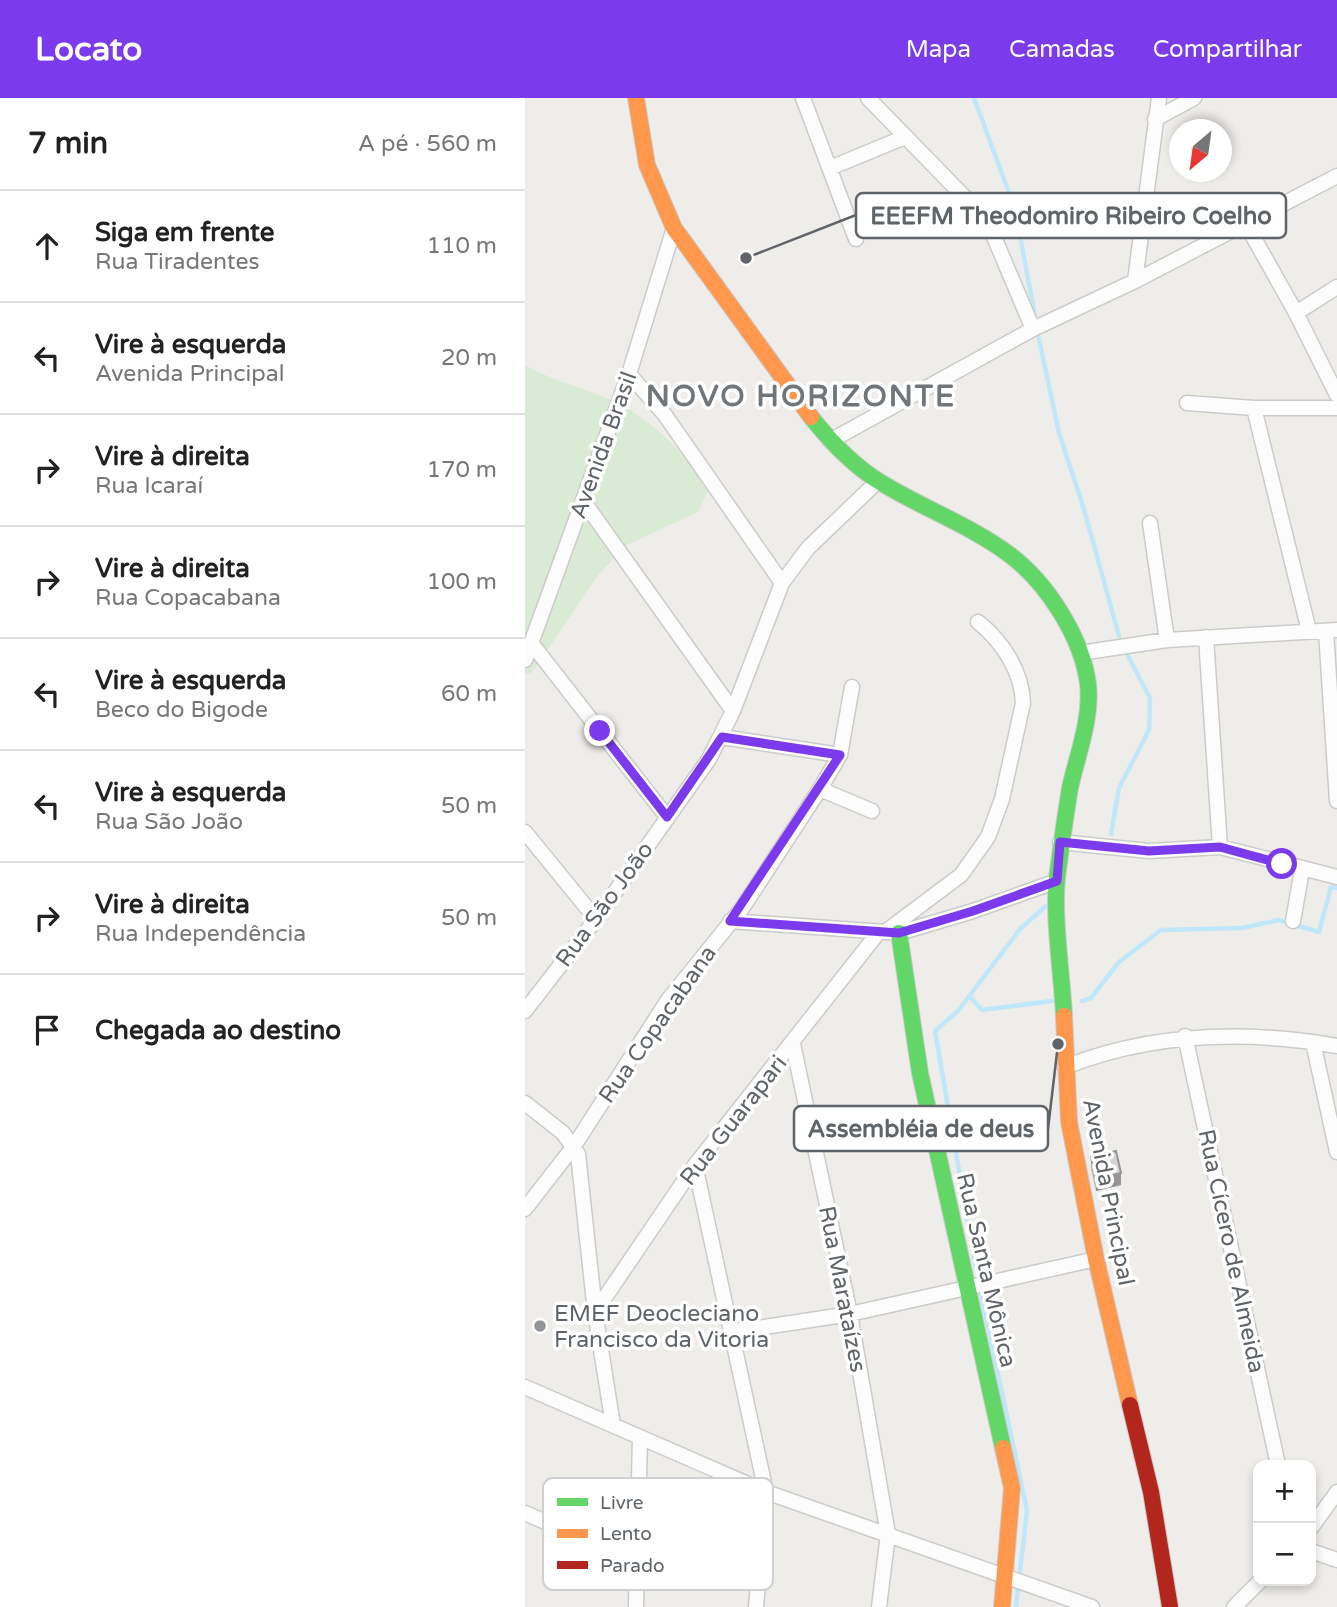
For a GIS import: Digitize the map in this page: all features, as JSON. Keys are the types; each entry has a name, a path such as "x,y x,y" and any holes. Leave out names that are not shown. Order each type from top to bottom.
{"street":[{"name":"Avenida Principal","path":"636,98 647,165 674,228 794,397 830,441 878,481 969,529 1010,555 1031,574 1057,608 1080,653 1088,685 1087,710 1060,842 1057,881 1069,1122 1096,1259 1151,1492 1170,1607"},
{"path":"803,98 856,239"},
{"path":"868,98 978,211 994,237 1033,329"},
{"path":"1135,281 1159,98"},
{"path":"1155,120 1194,98"},
{"path":"830,169 905,136"},
{"path":"830,441 1033,329 1135,281 1337,176"},
{"path":"1246,224 1296,313 1337,395"},
{"name":"Avenida Brasil","path":"525,660 629,374 674,228"},
{"path":"1296,313 1337,287"},
{"path":"629,374 665,415 782,583"},
{"path":"1188,402 1254,408 1337,408"},
{"path":"1254,408 1309,631"},
{"name":"Rua São João","path":"525,1011 596,919 722,737 782,583 808,548 878,481"},
{"path":"583,502 733,711"},
{"path":"1150,523 1167,640"},
{"name":"Rua Guarapari","path":"595,1312 695,1165 793,1044 887,933 961,875 996,820 1023,703 1023,690 1019,676 999,643 978,622"},
{"path":"1080,653 1167,640 1332,630 1337,801"},
{"path":"1206,637 1220,847"},
{"path":"532,644 667,817"},
{"name":"Rua Copacabana","path":"525,1209 575,1146 669,1000 730,921 820,789 840,755 852,687"},
{"path":"722,737 840,755"},
{"path":"820,789 872,811"},
{"path":"525,832 596,919"},
{"path":"1060,842 1149,851 1220,847 1337,877"},
{"path":"1293,921 1302,870"},
{"path":"730,921 887,933 973,911 1057,881"},
{"name":"Rua Santa Mônica","path":"887,933 1012,1488 1002,1607"},
{"path":"1065,1067 1102,1052 1185,1036 1313,1042 1337,1046"},
{"name":"Rua Cícero de Almeida","path":"1185,1036 1277,1460"},
{"path":"1313,1042 1337,1152"},
{"name":"Rua Marataízes","path":"793,1044 850,1314 888,1534 880,1607"},
{"path":"525,1103 575,1146 580,1164 595,1312 613,1426"},
{"path":"695,1165 763,1478"},
{"path":"731,1332 850,1314 1096,1259"},
{"path":"525,1387 733,1478"},
{"path":"640,1438 640,1478"},
{"path":"1315,1523 1337,1492"},
{"path":"773,1494 1092,1607"},
{"path":"525,1513 543,1521"},
{"path":"1316,1553 1337,1560"},
{"path":"1234,1607 1255,1586"}],"green space":[{"path":"525,365 604,397 635,413 676,447 709,487 698,512 625,546 598,575 531,674 525,674"}],"building":[{"path":"1116,1151 1121,1173 1096,1179 1091,1157"}],"waterway":[{"path":"974,98 1015,209 1036,321"},
{"path":"1037,330 1059,433 1083,506 1119,636"},
{"path":"1111,834 1119,788 1149,730 1150,698 1128,656"},
{"path":"1082,1001 1091,998 1119,962 1161,930 1242,928 1279,920 1319,932 1331,887 1337,888"},
{"path":"976,1269 935,1031 958,1011 1020,929 1046,906"},
{"path":"970,997 982,1010 1052,1001"},
{"path":"980,1289 1027,1510 1016,1607"}],"traffic: fast":[{"path":"811,417 826,435 870,476 995,544 1024,567 1061,612 1078,648 1089,697 1083,737 1070,788 1057,878 1057,929 1064,1016"},
{"path":"899,933 920,1073 1003,1448"}],"traffic: slow":[{"path":"636,98 647,165 674,228 811,417"},
{"path":"1064,1016 1069,1122 1096,1259 1130,1405"},
{"path":"1002,1607 1012,1488 1003,1448"}],"traffic: jam":[{"path":"1130,1405 1151,1492 1170,1607"}],"place":[{"name":"EEEFM Theodomiro Ribeiro Coelho","path":"746,258"},
{"name":"Assembléia de deus","path":"1058,1044"},
{"name":"EMEF Deocleciano Francisco da Vitoria","path":"540,1326"}],"district":[{"name":"NOVO HORIZONTE","path":"801,396"}],"route":[{"path":"600,731 667,817 709,760 722,737 840,755 743,906 730,921 899,933 973,911 1057,881 1060,842 1149,851 1220,847 1282,864"}]}
